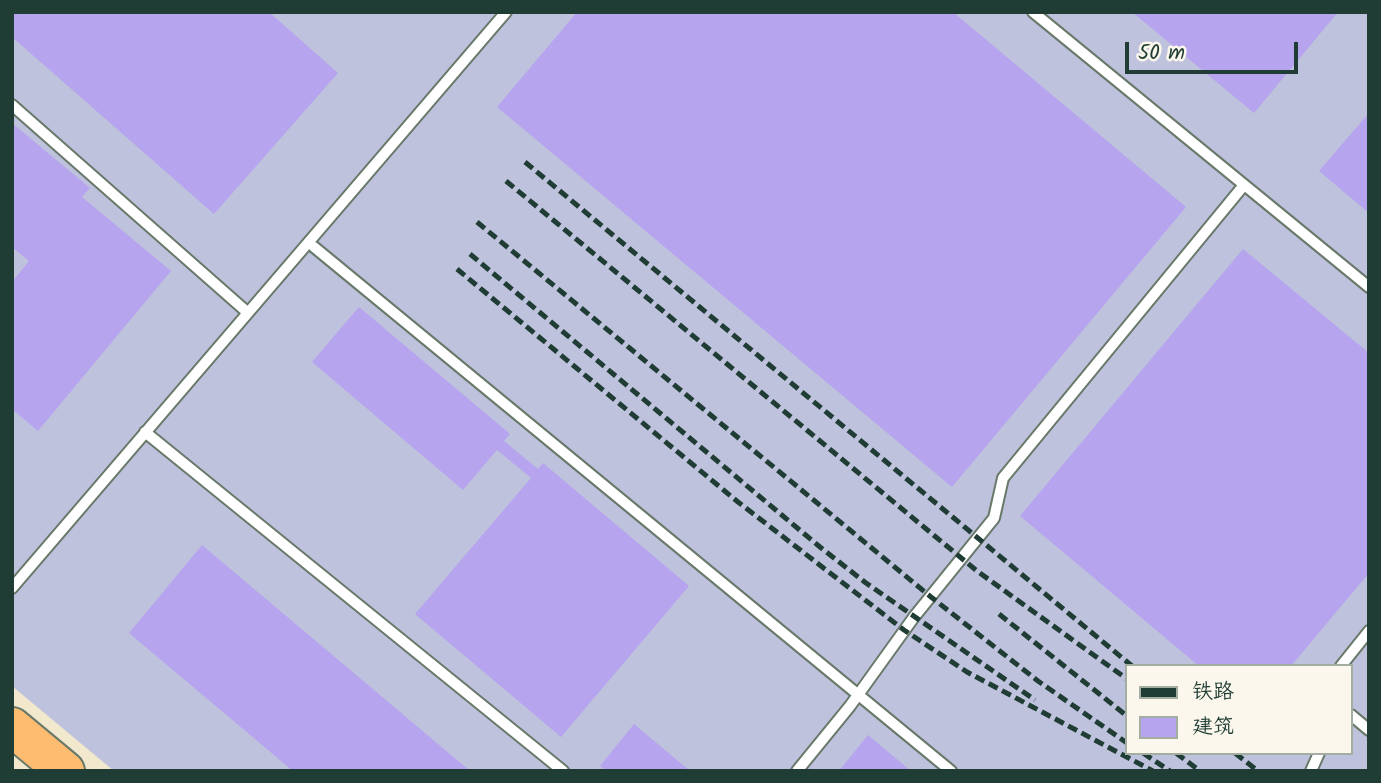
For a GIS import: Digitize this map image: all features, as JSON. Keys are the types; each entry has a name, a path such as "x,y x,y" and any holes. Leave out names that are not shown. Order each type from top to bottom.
{"highway":[{"path":"12,727 65,771"}],"lane":[{"path":"12,588 506,12"},
{"path":"1033,12 1369,287"},
{"path":"12,105 247,312"},
{"path":"797,771 859,693 914,617 994,518 1003,478 1244,185"},
{"path":"314,247 951,771"},
{"path":"145,432 563,771"},
{"path":"1342,664 1369,631"},
{"path":"1353,717 1369,730"},
{"path":"1311,771 1318,755"}],"shaded area":[{"path":"12,12 1369,12 1369,771 114,771 12,686"}],"building":[{"path":"12,12 269,12 338,73 214,214 12,37"},
{"path":"577,12 953,12 1186,207 952,487 497,107"},
{"path":"1132,12 1338,12 1254,113"},
{"path":"1369,113 1369,213 1319,171"},
{"path":"12,123 90,188 82,197 171,271 38,431 12,409 12,282 29,261 12,247"},
{"path":"1243,249 1369,353 1369,573 1293,664 1197,664 1020,516"},
{"path":"359,307 510,434 504,441 538,469 543,463 689,586 561,737 415,614 531,478 497,450 463,490 312,362"},
{"path":"202,545 470,771 293,771 129,633"},
{"path":"634,724 690,771 606,771 600,766"},
{"path":"868,735 911,771 839,771"}],"railway":[{"path":"525,162 1130,664"},
{"path":"506,181 977,571 1126,678"},
{"path":"477,222 931,597 1038,681 1126,742"},
{"path":"470,254 820,547 866,583 1035,700"},
{"path":"457,269 738,502 904,630 967,672 1153,771"},
{"path":"999,614 1126,715"},
{"path":"1146,755 1170,771"},
{"path":"1179,755 1200,771"},
{"path":"1238,755 1258,771"}]}
